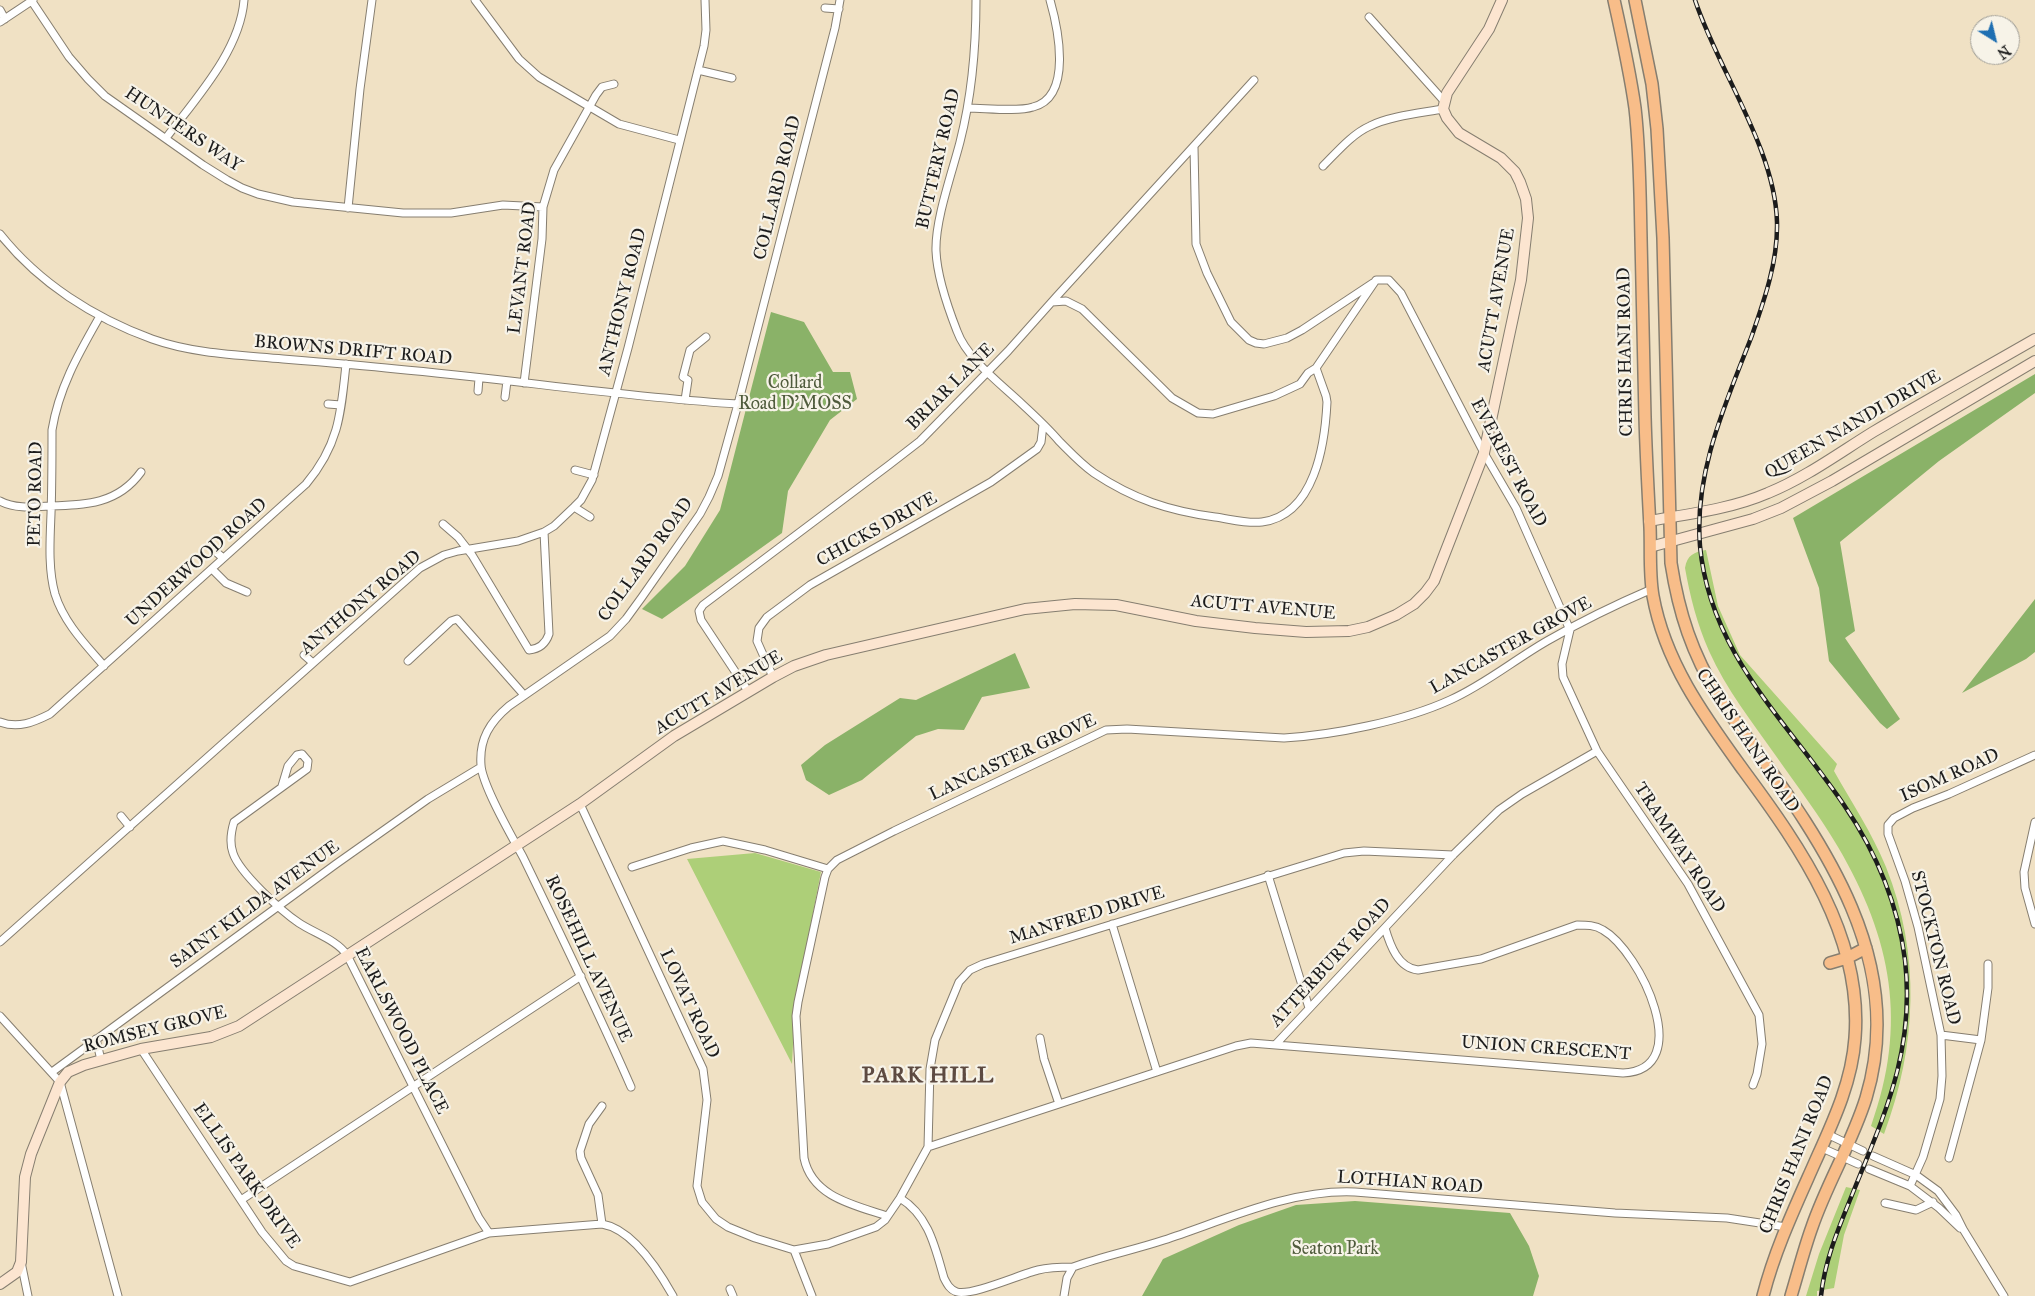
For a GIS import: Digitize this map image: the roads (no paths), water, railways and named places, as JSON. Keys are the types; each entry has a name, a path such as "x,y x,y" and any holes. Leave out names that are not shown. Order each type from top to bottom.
{"main road":[{"name":"CHRIS HANI ROAD","path":"1614,0 1632,86 1640,182 1647,487 1652,589 1661,626 1675,663 1706,717 1752,781 1812,871 1828,903 1847,958 1854,994 1855,1038 1846,1085 1828,1134 1786,1227 1763,1296"},
{"name":"CHRIS HANI ROAD","path":"1635,0 1652,84 1657,129 1663,238 1671,563 1677,597 1694,651 1719,698 1819,842 1837,873 1855,912 1866,948 1876,998 1877,1024 1873,1062 1866,1096 1848,1144 1812,1226 1791,1296"},
{"path":"1752,781 1760,778 1779,784"},
{"path":"1830,964 1866,948"}],"street":[{"path":"0,10 2,21 32,0"},
{"name":"HUNTERS WAY","path":"32,0 69,57 88,79 131,115 227,180 250,191 293,202 403,213 439,214 503,206 542,207"},
{"path":"166,138 226,55 240,26 244,0"},
{"path":"348,208 360,89 372,0"},
{"path":"475,0 527,67 539,77 618,124 679,140"},
{"name":"ANTHONY ROAD","path":"0,942 420,568 444,555 518,541 544,532 560,521 581,500 594,475 698,70 706,30 705,0"},
{"name":"COLLARD ROAD","path":"516,844 494,800 481,767 482,742 489,725 509,706 610,636 642,597 700,514 709,497 718,476 738,404 840,0"},
{"name":"BUTTERY ROAD","path":"976,0 973,76 968,108 940,222 936,252 957,332 971,355 1082,464 1124,491 1169,509 1189,514 1262,522 1272,520 1292,507 1308,489 1314,477 1320,458 1327,402 1316,368"},
{"path":"968,108 1030,108 1041,104 1052,93 1057,82 1059,57 1058,36 1050,0"},
{"path":"1323,166 1347,143 1369,126 1443,105 1466,62 1489,29 1502,0"},
{"path":"825,8 839,9"},
{"path":"1369,17 1443,105"},
{"path":"698,70 732,78"},
{"name":"BRIAR LANE","path":"748,690 701,620 700,611 703,604 920,440 988,371 1254,80"},
{"name":"LEVANT ROAD","path":"524,384 542,239 542,207 554,170 589,107 602,87 614,84"},
{"name":"ACUTT AVENUE","path":"516,844 580,804 674,736 748,690 794,666 826,655 1016,610 1066,605 1116,605 1196,621 1306,632 1349,631 1368,627 1396,615 1414,604 1434,581 1484,454 1521,280 1528,218 1526,198 1520,182 1508,164 1459,132 1446,118 1443,105"},
{"path":"1194,147 1196,244 1207,273 1231,322 1249,340 1264,344 1287,338 1376,280"},
{"name":"BROWNS DRIFT ROAD","path":"0,234 37,273 63,293 100,316 153,339 191,349 524,384 738,404"},
{"path":"1052,302 1066,302 1082,309 1172,398 1198,413 1213,414 1274,396 1300,384 1308,373 1316,368 1376,280"},
{"name":"EVEREST ROAD","path":"1376,280 1389,280 1401,293 1484,454 1520,516 1570,630"},
{"name":"PETO ROAD","path":"100,316 71,367 55,412 52,430 50,553 55,595 76,634 104,666"},
{"path":"685,400 688,380 683,377 690,350 706,337"},
{"name":"QUEEN NANDI DRIVE","path":"1649,521 1722,508 1768,494 1797,479 1906,413 2035,339"},
{"name":"QUEEN NANDI DRIVE","path":"1650,548 1753,519 1804,497 2035,361"},
{"name":"UNDERWOOD ROAD","path":"0,722 24,725 35,722 50,714 306,484 318,470 334,438 341,405 346,364"},
{"path":"478,391 479,378"},
{"path":"505,396 507,381"},
{"path":"328,404 341,405"},
{"name":"CHICKS DRIVE","path":"773,677 757,641 759,628 766,617 810,585 998,477 1037,449 1041,442 1043,425"},
{"path":"575,470 594,475"},
{"path":"0,501 17,506 91,504 126,489 140,472"},
{"path":"574,507 590,517"},
{"path":"444,524 468,549 526,647 532,650 546,641 549,634 544,532"},
{"path":"214,551 223,558"},
{"path":"212,569 226,583 247,592"},
{"name":"LANCASTER GROVE","path":"828,869 837,860 894,831 1106,730 1136,729 1284,738 1323,735 1410,714 1450,700 1513,664 1546,642 1652,589"},
{"path":"408,661 451,621 457,619 524,696"},
{"name":"TRAMWAY ROAD","path":"1570,630 1562,664 1563,677 1597,751 1685,879 1753,1001 1761,1023 1762,1044 1757,1074 1753,1085"},
{"path":"304,654 313,663"},
{"name":"ATTERBURY ROAD","path":"928,1147 1242,1044 1276,1044 1453,855 1511,801 1597,751"},
{"name":"EARLSWOOD PLACE","path":"282,786 290,762 296,755 302,754 308,761 307,769 234,822 231,837 233,855 277,907 299,923 336,945 347,955 488,1233"},
{"name":"ISOM ROAD","path":"1888,834 1888,825 1894,818 2035,755"},
{"name":"SAINT KILDA AVENUE","path":"52,1072 96,1038 428,799 481,767"},
{"name":"LOVAT ROAD","path":"580,804 703,1068 707,1100 697,1186 702,1202 716,1218 728,1227 781,1248 794,1250 828,1244 876,1227 887,1216"},
{"path":"121,816 130,827"},
{"path":"2035,822 2024,872 2025,888 2035,924"},
{"name":"STOCKTON ROAD","path":"1888,834 1905,881 1918,927 1941,1035 1942,1085 1928,1139 1916,1175 1910,1186"},
{"path":"632,867 709,843 722,841 765,850 828,869 796,1016 804,1158 812,1180 828,1194 887,1216"},
{"name":"ROMSEY GROVE","path":"60,1082 68,1072 101,1060 141,1049 211,1037 239,1026 516,844"},
{"name":"ROSEHILL AVENUE","path":"516,844 581,976 631,1087"},
{"name":"MANFRED DRIVE","path":"887,1216 900,1198 928,1147 932,1051 945,1012 955,988 963,976 982,964 1268,875 1357,851 1453,855"},
{"path":"1268,875 1309,1008"},
{"path":"1112,924 1157,1072"},
{"name":"UNION CRESCENT","path":"1276,1044 1623,1073 1640,1070 1654,1056 1660,1032 1649,991 1636,967 1615,939 1602,930 1587,925 1577,926 1481,959 1418,970 1408,968 1400,960 1389,941 1385,928"},
{"path":"1949,1158 1981,1040 1988,988 1988,964"},
{"path":"241,1200 581,976"},
{"path":"0,1016 60,1082 118,1296"},
{"path":"1941,1035 1981,1040"},
{"path":"96,1038 101,1060"},
{"path":"1040,1038 1044,1059 1059,1104"},
{"name":"ELLIS PARK DRIVE","path":"141,1049 241,1200 286,1261 294,1266 350,1282 488,1233 602,1224"},
{"path":"28,1296 21,1262 25,1178 31,1154 60,1082"},
{"path":"602,1106 589,1124 580,1151 581,1158 598,1195 602,1224 618,1230 634,1242 673,1296"},
{"path":"1828,1134 1863,1151"},
{"path":"1822,1148 1858,1164"},
{"path":"1873,1156 1916,1175 1938,1191 1956,1215 2004,1296"},
{"path":"1868,1169 1910,1186 1963,1229"},
{"name":"LOTHIAN ROAD","path":"1073,1267 1162,1241 1284,1200 1306,1195 1336,1192 1365,1192 1614,1213 1727,1218 1786,1227"},
{"path":"900,1198 913,1208 926,1224 944,1278 954,1291 964,1292 982,1288 1050,1267 1073,1267"},
{"path":"1885,1203 1916,1210 1932,1202"},
{"path":"794,1250 812,1296"},
{"path":"0,1284 17,1272 21,1262"},
{"path":"1064,1296 1068,1274 1073,1267"}],"railway":[{"path":"1695,0 1705,27 1744,110 1767,166 1774,194 1777,222 1773,267 1765,296 1722,414 1707,466 1699,519 1700,546 1707,585 1719,620 1735,653 1754,684 1822,774 1856,823 1866,841 1876,860 1891,899 1902,939 1905,960 1907,992 1906,1022 1902,1051 1887,1106 1834,1242 1826,1268 1821,1296"}],"district":[{"name":"PARK HILL","path":"928,1077"}],"park label":[{"name":"Collard Road D'MOSS","path":"795,394"},
{"name":"Seaton Park","path":"1335,1250"}]}
